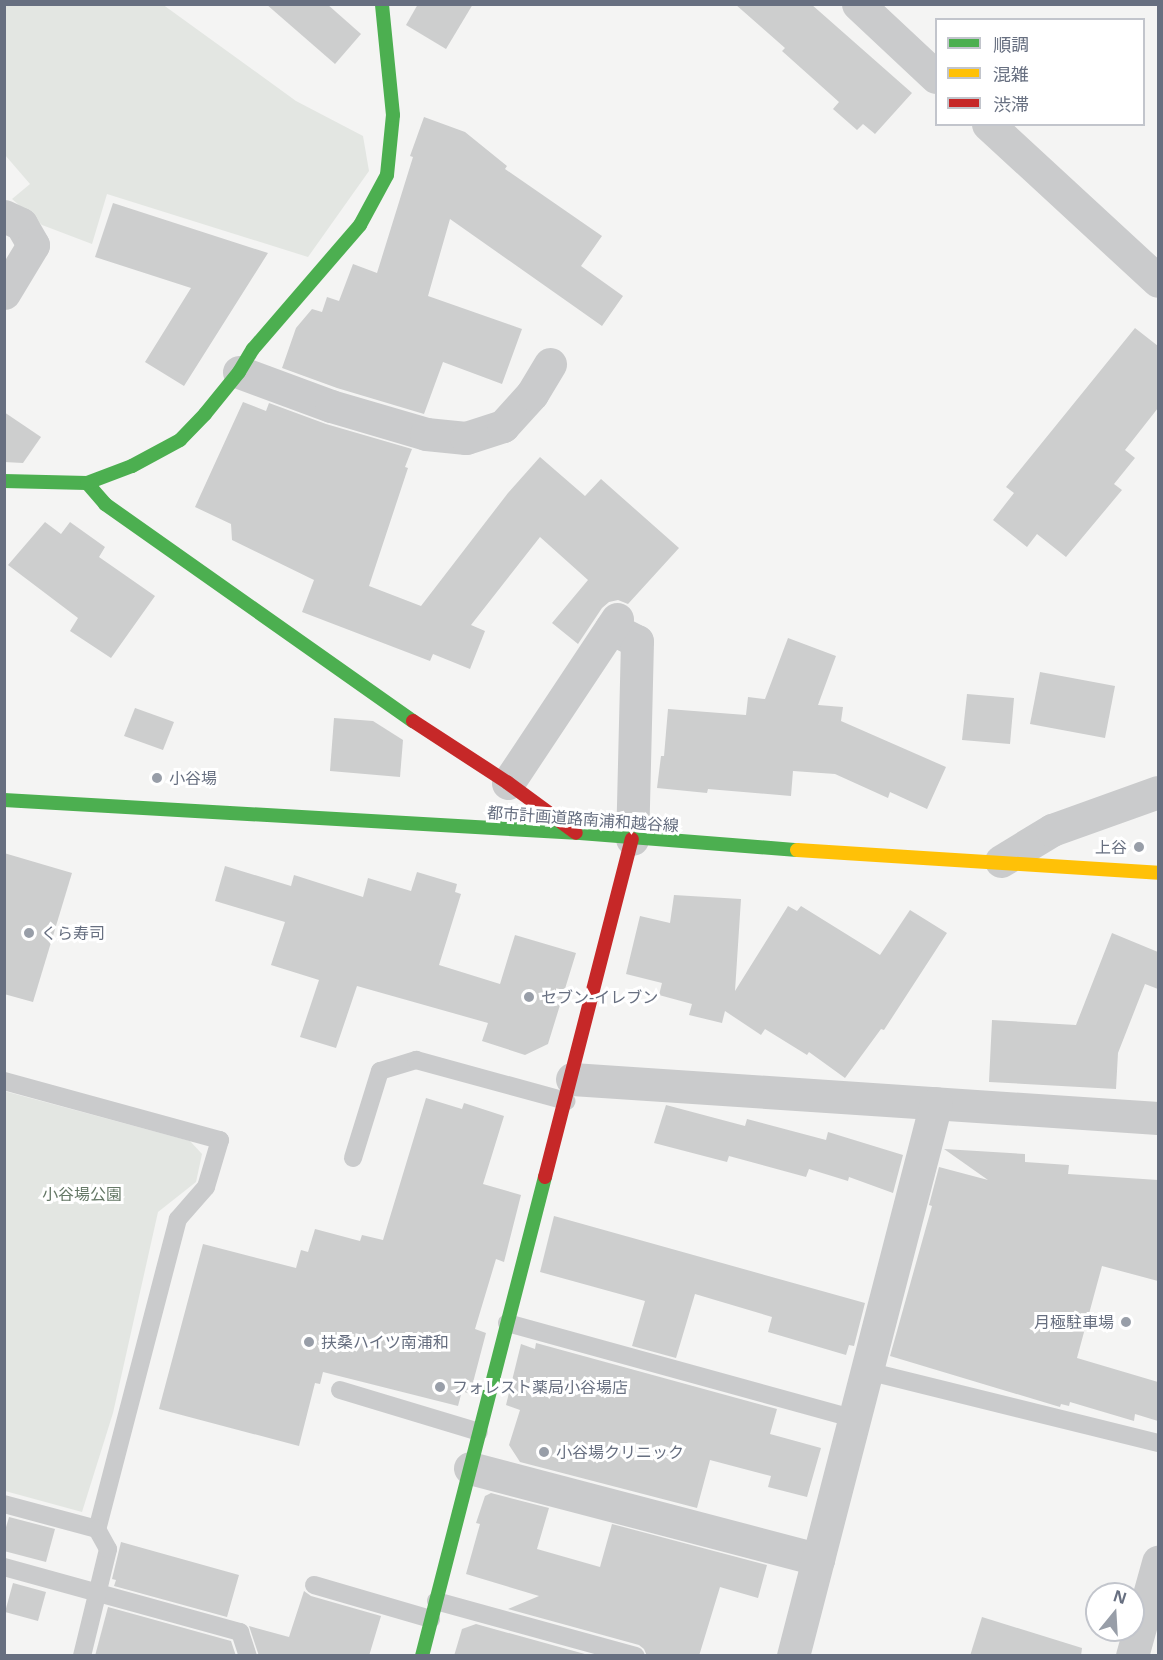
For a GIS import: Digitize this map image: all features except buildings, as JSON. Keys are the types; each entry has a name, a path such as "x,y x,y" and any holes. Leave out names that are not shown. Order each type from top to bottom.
{"street":[{"path":"4,481 87,483 132,466 180,440 239,372 253,349 360,225 387,175 393,115 382,4"},
{"path":"858,4 935,76"},
{"path":"990,126 1158,281"},
{"path":"4,216 21,224 33,245 4,293"},
{"path":"239,372 331,406 426,434 466,438 503,426 532,394 550,364"},
{"path":"87,483 105,504 362,687 508,783 576,833"},
{"path":"422,1656 632,839 637,641 614,624 508,783"},
{"path":"1000,861 1052,830 1158,792"},
{"name":"都市計画道路南浦和越谷線","path":"4,800 576,833 632,839 1158,873"},
{"path":"569,1090 936,1103 1158,1118"},
{"path":"793,1656 936,1103"},
{"path":"470,1468 818,1559"},
{"path":"1132,1656 1158,1562"}],"lane":[{"path":"353,1158 380,1071 416,1060 569,1090"},
{"path":"4,1081 220,1140 206,1187 178,1219 97,1529 108,1549 82,1656"},
{"path":"507,1323 855,1419"},
{"path":"867,1371 1158,1443"},
{"path":"340,1390 479,1432"},
{"path":"4,1504 97,1529"},
{"path":"4,1567 99,1591 240,1632 248,1656"},
{"path":"314,1585 431,1619"},
{"path":"436,1600 636,1656"}],"green space":[{"path":"162,4 296,101 363,136 369,171 308,257 107,194 92,244 42,225 12,199 30,184 5,155 5,5"},
{"name":"小谷場公園","path":"4,1091 190,1141 202,1154 196,1182 158,1212 113,1413 82,1512 5,1491"}],"traffic: fast":[{"path":"87,483 132,466 180,440 205,414 239,372 253,349 360,225 387,175 393,115 382,4"},
{"path":"4,481 87,483 105,504 413,721"},
{"path":"4,800 580,833 797,850"},
{"path":"422,1656 545,1177"}],"traffic: slow":[{"path":"797,850 1158,873"}],"traffic: jam":[{"path":"413,721 508,783 576,833"},
{"path":"545,1177 632,839"}],"place":[{"name":"小谷場","path":"157,778"},
{"name":"上谷","path":"1139,847"},
{"name":"くら寿司","path":"29,933"},
{"name":"セブン-イレブン","path":"529,997"},
{"name":"月極駐車場","path":"1126,1322"},
{"name":"扶桑ハイツ南浦和","path":"309,1342"},
{"name":"フォレスト薬局小谷場店","path":"440,1387"},
{"name":"小谷場クリニック","path":"544,1452"}]}
